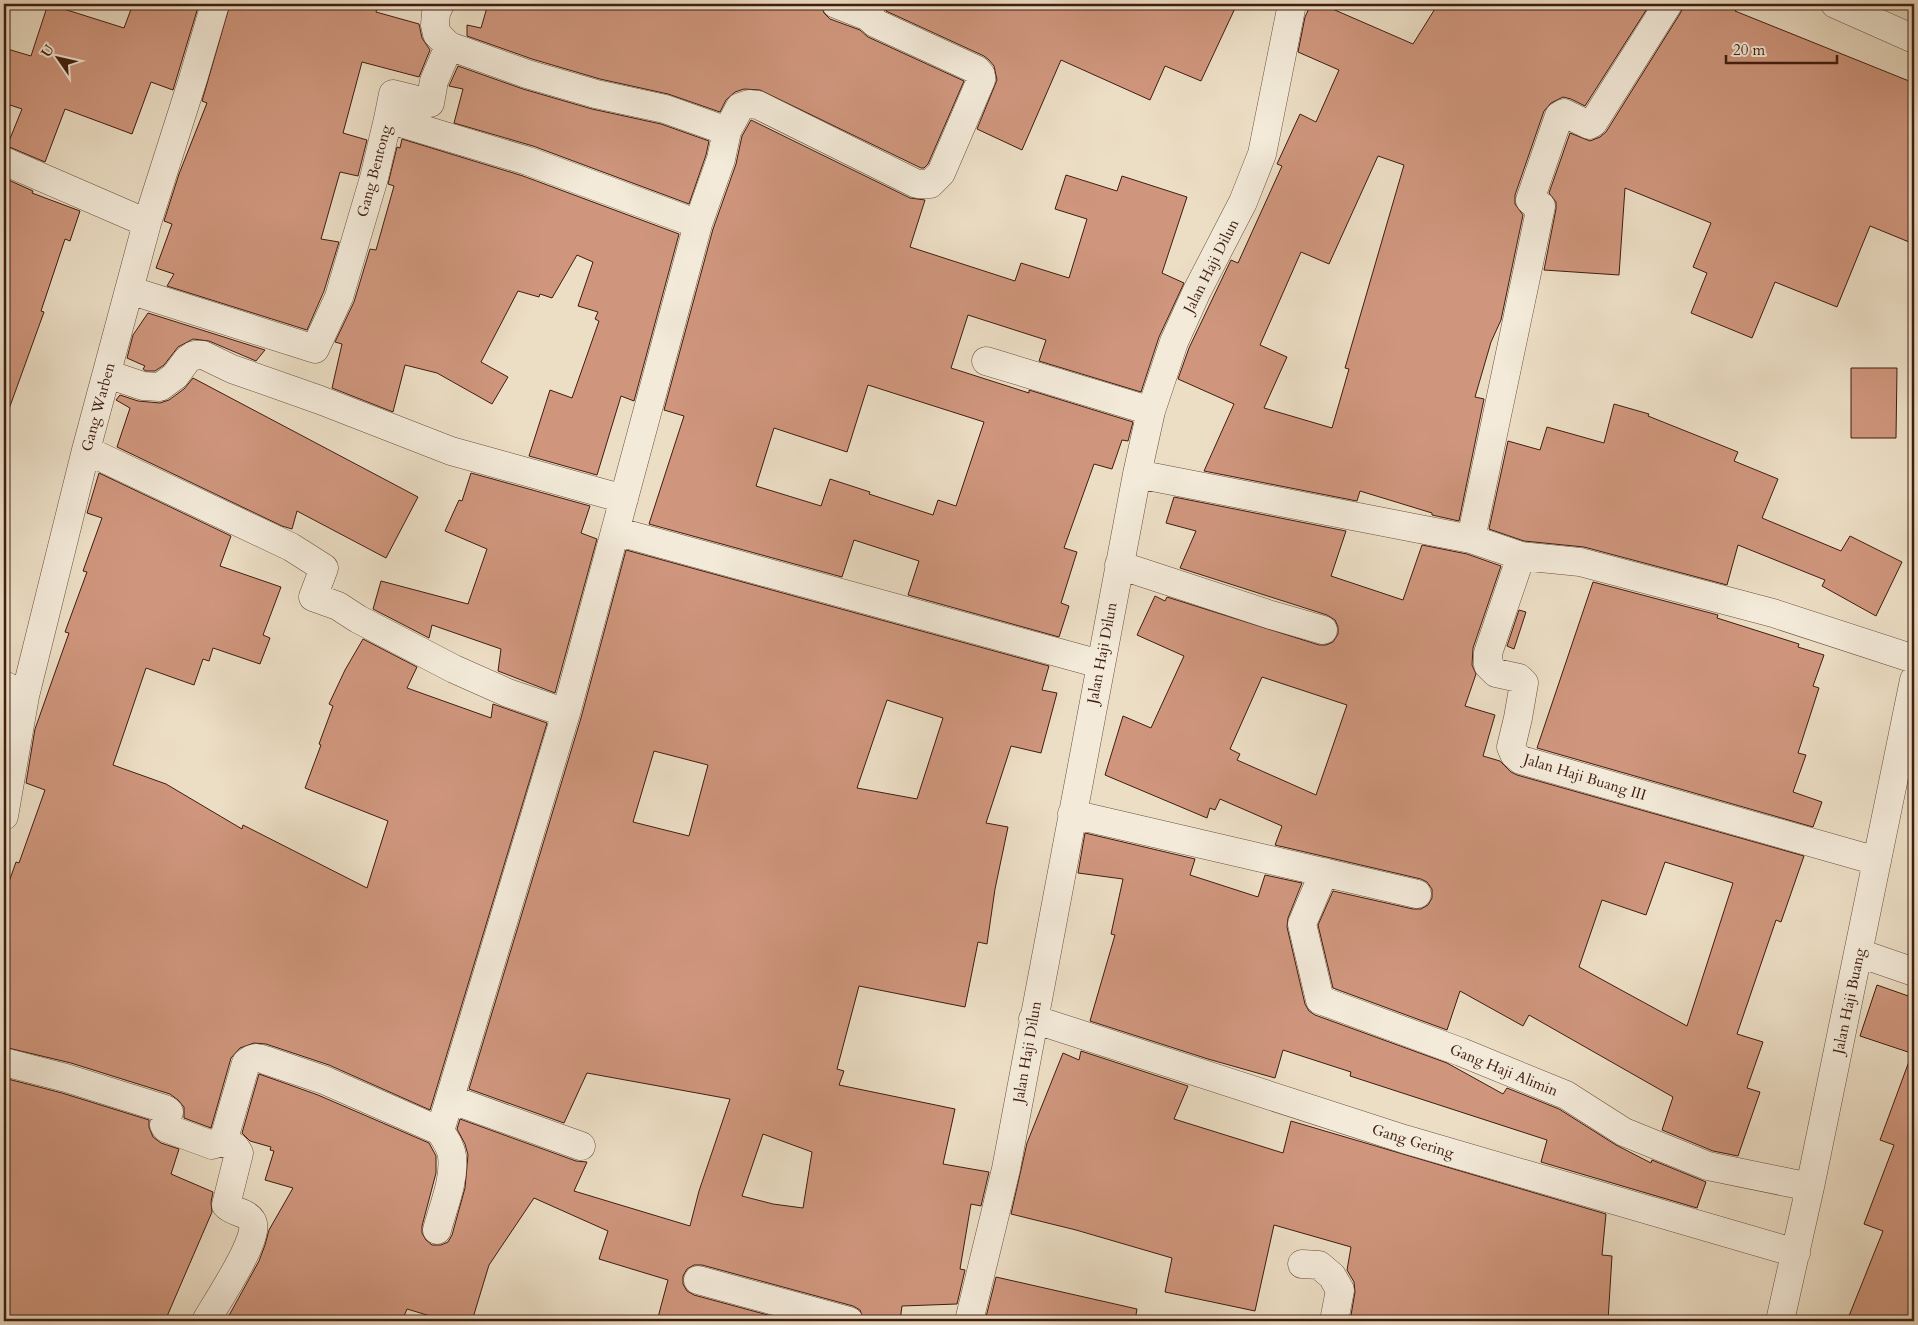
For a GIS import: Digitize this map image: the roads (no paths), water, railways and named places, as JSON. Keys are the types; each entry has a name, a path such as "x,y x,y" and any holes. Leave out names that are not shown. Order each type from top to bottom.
{"street":[{"name":"Gang Warben","path":"4,816 15,690 86,450 147,223 193,79 214,4"},
{"path":"440,4 436,13 435,26 437,34 450,46 527,74 596,94 666,109 727,131"},
{"path":"440,1131 566,713 698,224 721,159 727,131 740,107 749,104 758,105 917,184 930,184 941,173 981,80 981,75 977,70 875,23 870,10 836,4"},
{"name":"Jalan Haji Dilun","path":"969,1321 1006,1169 1136,474 1151,411 1196,291 1243,202 1262,154 1292,4"},
{"path":"1471,539 1541,206 1530,200 1559,116 1564,113 1589,125 1593,123 1668,4"},
{"path":"1835,4 1863,9 1914,39"},
{"path":"388,119 393,94 430,103 434,81 450,46"},
{"name":"Gang Bentong","path":"129,290 315,349 339,297 374,178 388,119 528,161 698,224"},
{"path":"4,161 147,223"},
{"path":"107,374 143,386 160,387 175,376 187,360 194,355 203,355 232,369 320,400 451,452 624,499"},
{"path":"986,361 1151,411"},
{"path":"86,450 291,547 324,568 313,597 338,606 366,623 454,669 508,693 566,713"},
{"path":"1136,474 1471,539 1521,556 1580,562 1763,610 1914,659"},
{"path":"615,531 1100,664"},
{"name":"Jalan Haji Buang III","path":"1521,556 1488,653 1488,665 1496,672 1519,678 1524,683 1511,746 1514,754 1520,760 1877,862"},
{"path":"1119,564 1323,630"},
{"name":"Jalan Haji Buang","path":"1780,1321 1859,953 1914,680"},
{"path":"1072,814 1418,894"},
{"name":"Gang Haji Alimin","path":"1324,872 1302,924 1320,1000 1462,1052 1566,1095 1624,1132 1708,1166 1810,1187"},
{"path":"1859,953 1914,972"},
{"name":"Gang Gering","path":"1034,1019 1404,1139 1796,1253"},
{"path":"4,1062 66,1078 165,1108 168,1112 164,1125 166,1128 212,1145 220,1141 225,1135 246,1063 251,1059 257,1057 324,1080 440,1131 450,1147 452,1168 437,1230"},
{"path":"450,1100 581,1146"},
{"path":"206,1321 234,1274 254,1234 254,1226 247,1216 230,1209 226,1205 239,1153 235,1147 220,1141"},
{"path":"1302,1264 1319,1266 1332,1276 1340,1290 1334,1321"},
{"path":"698,1280 849,1321"}]}
